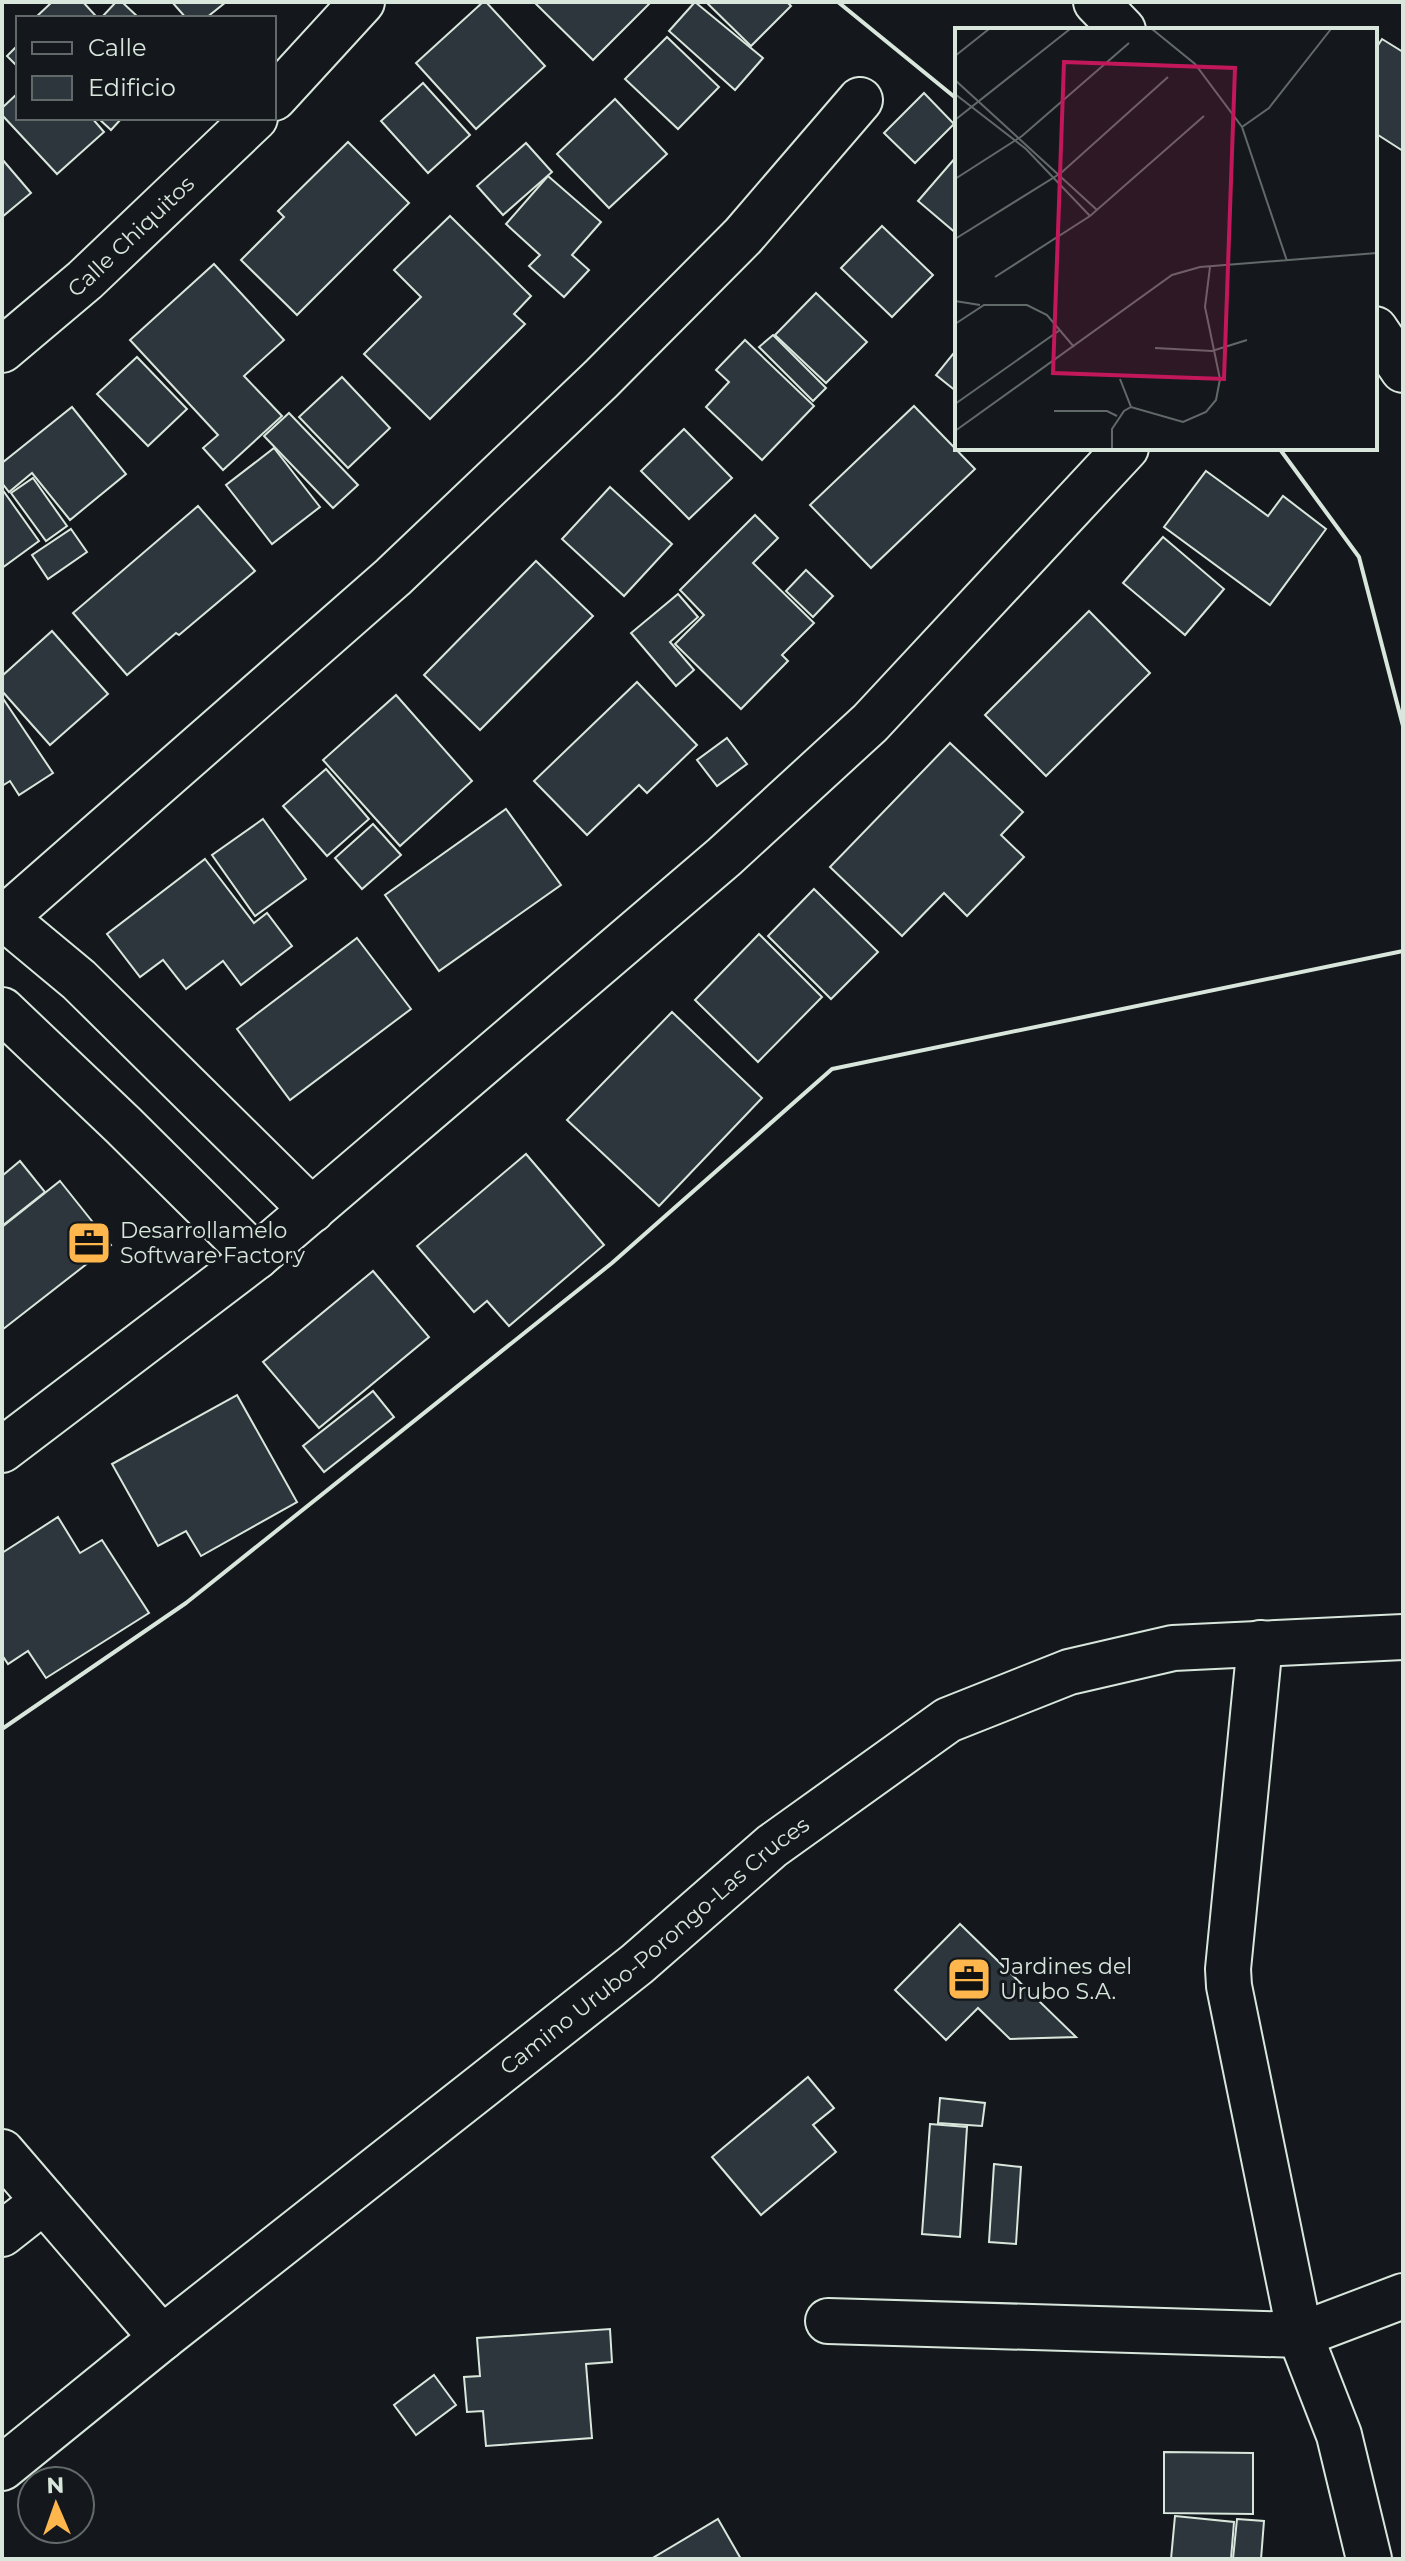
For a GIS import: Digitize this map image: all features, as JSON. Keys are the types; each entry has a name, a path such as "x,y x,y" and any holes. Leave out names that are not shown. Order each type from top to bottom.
{"street":[{"path":"276,96 362,2"},
{"path":"1096,2 1121,28"},
{"path":"312,1210 79,980 3,918 393,577 578,401 743,236 860,100"},
{"name":"Calle Chiquitos","path":"2,350 85,280 253,120"},
{"path":"1377,332 1403,370"},
{"path":"2,1450 256,1257 724,857 870,723 1124,450"},
{"path":"2,1010 256,1257"},
{"name":"Camino Urubo-Porongo-Las Cruces","path":"2,2468 637,1964 772,1846 948,1720 1069,1672 1173,1648 1403,1637"},
{"path":"1260,1643 1228,1969 1300,2335 1339,2435 1369,2559"},
{"path":"2,2152 162,2338"},
{"path":"2,2234 44,2201"},
{"path":"828,2321 1300,2335 1403,2296"}],"building":[{"path":"52,2 83,2 95,15 94,16 37,16"},
{"path":"116,2 122,2 137,16 103,16"},
{"path":"172,2 226,2 208,16 184,16"},
{"path":"483,2 545,66 476,129 416,63"},
{"path":"534,2 651,2 593,60"},
{"path":"695,2 763,58 735,90 669,31"},
{"path":"706,2 787,2 791,6 751,46"},
{"path":"667,37 719,87 678,129 625,79"},
{"path":"1382,39 1403,52 1403,151 1377,134 1377,47"},
{"path":"16,47 16,65 7,56"},
{"path":"423,83 470,135 428,173 381,121"},
{"path":"924,93 954,124 915,163 884,133"},
{"path":"16,95 16,120 94,120 104,132 57,174 2,115 2,108"},
{"path":"615,99 667,154 609,208 557,154"},
{"path":"100,120 120,120 111,130"},
{"path":"348,142 409,203 297,315 241,260 284,217 278,211"},
{"path":"526,143 552,172 503,215 477,186"},
{"path":"955,158 955,232 918,201"},
{"path":"2,159 31,193 2,217"},
{"path":"548,176 601,222 572,255 589,270 564,297 529,266 540,255 506,224"},
{"path":"450,216 531,296 514,314 525,324 430,419 364,354 421,297 394,270"},
{"path":"882,226 933,275 892,317 841,268"},
{"path":"214,264 284,340 244,376 282,416 223,470 203,448 218,435 130,340"},
{"path":"816,293 867,342 826,383 775,335"},
{"path":"773,335 826,388 813,401 759,347"},
{"path":"745,340 814,406 762,460 706,407 729,382 716,370"},
{"path":"955,351 955,390 936,375"},
{"path":"137,357 187,409 148,446 97,394"},
{"path":"342,377 390,428 348,468 299,417"},
{"path":"914,406 975,469 871,568 810,505"},
{"path":"72,407 126,474 70,520 32,473 9,492 2,483 2,463"},
{"path":"289,413 358,485 333,508 264,436"},
{"path":"684,429 732,478 689,519 641,471"},
{"path":"274,448 320,507 272,544 226,485"},
{"path":"1206,471 1268,516 1283,496 1326,529 1270,605 1164,527"},
{"path":"33,478 67,526 46,541 11,493"},
{"path":"610,487 672,544 624,596 562,539"},
{"path":"2,489 39,541 2,568"},
{"path":"198,506 255,571 127,675 73,613"},
{"path":"755,515 778,538 753,563 814,623 782,655 788,661 741,709 675,644 704,615 680,590"},
{"path":"71,529 87,552 48,579 32,555"},
{"path":"1163,537 1224,589 1185,635 1123,583"},
{"path":"536,561 593,616 480,730 424,675"},
{"path":"806,570 833,596 813,617 786,591"},
{"path":"678,594 698,617 670,642 694,670 676,686 631,633"},
{"path":"1089,611 1150,673 1046,776 985,715"},
{"path":"52,631 108,694 50,745 2,691 2,676"},
{"path":"637,682 697,745 647,793 639,785 587,835 534,781"},
{"path":"396,695 472,781 400,846 323,760"},
{"path":"2,697 53,773 19,795 10,781 2,786"},
{"path":"727,738 747,764 717,786 697,760"},
{"path":"950,743 1023,812 1001,835 1024,857 967,916 944,893 902,936 830,867"},
{"path":"326,769 369,819 327,856 283,806"},
{"path":"506,809 561,885 439,971 385,895"},
{"path":"263,819 306,879 255,916 212,855"},
{"path":"373,824 401,855 362,889 335,858"},
{"path":"205,859 254,923 267,913 292,946 241,985 223,961 186,989 163,960 140,977 107,934"},
{"path":"814,889 878,952 831,999 768,936"},
{"path":"759,934 822,997 758,1062 695,1000"},
{"path":"357,938 411,1009 290,1100 237,1029"},
{"path":"672,1012 762,1098 659,1206 567,1120"},
{"path":"526,1154 604,1245 509,1326 487,1301 474,1312 417,1246"},
{"path":"20,1161 45,1192 2,1226 2,1176"},
{"path":"60,1181 111,1245 2,1330 2,1227"},
{"path":"373,1271 429,1337 319,1428 263,1362"},
{"path":"373,1391 394,1417 324,1472 303,1446"},
{"path":"237,1395 297,1502 201,1556 186,1531 158,1546 112,1464"},
{"path":"58,1517 80,1553 102,1540 149,1613 46,1678 28,1651 8,1664 2,1655 2,1553"},
{"path":"960,1924 1076,2037 1010,2039 978,2008 946,2040 895,1990"},
{"path":"808,2077 834,2108 813,2125 836,2152 761,2215 712,2157"},
{"path":"940,2098 985,2103 982,2126 938,2123"},
{"path":"930,2124 967,2127 960,2237 922,2234"},
{"path":"994,2164 1021,2167 1016,2244 989,2242"},
{"path":"610,2329 612,2362 586,2364 592,2438 486,2446 483,2411 467,2412 464,2377 480,2376 477,2338"},
{"path":"434,2375 456,2405 416,2435 394,2405"},
{"path":"1164,2452 1253,2453 1253,2514 1164,2513"},
{"path":"1175,2516 1234,2522 1231,2559 1171,2559"},
{"path":"718,2519 741,2559 651,2559"},
{"path":"1237,2519 1264,2521 1261,2559 1233,2559"}],"wall":[{"path":"838,2 955,97"},
{"path":"1280,450 1359,557 1403,726"},
{"path":"2,1729 186,1603 612,1263 832,1069 1403,951"}],"place":[{"name":"Desarrollamelo Software Factory","path":"89,1243"},
{"name":"Jardines del Urubo S.A.","path":"969,1979"}]}
